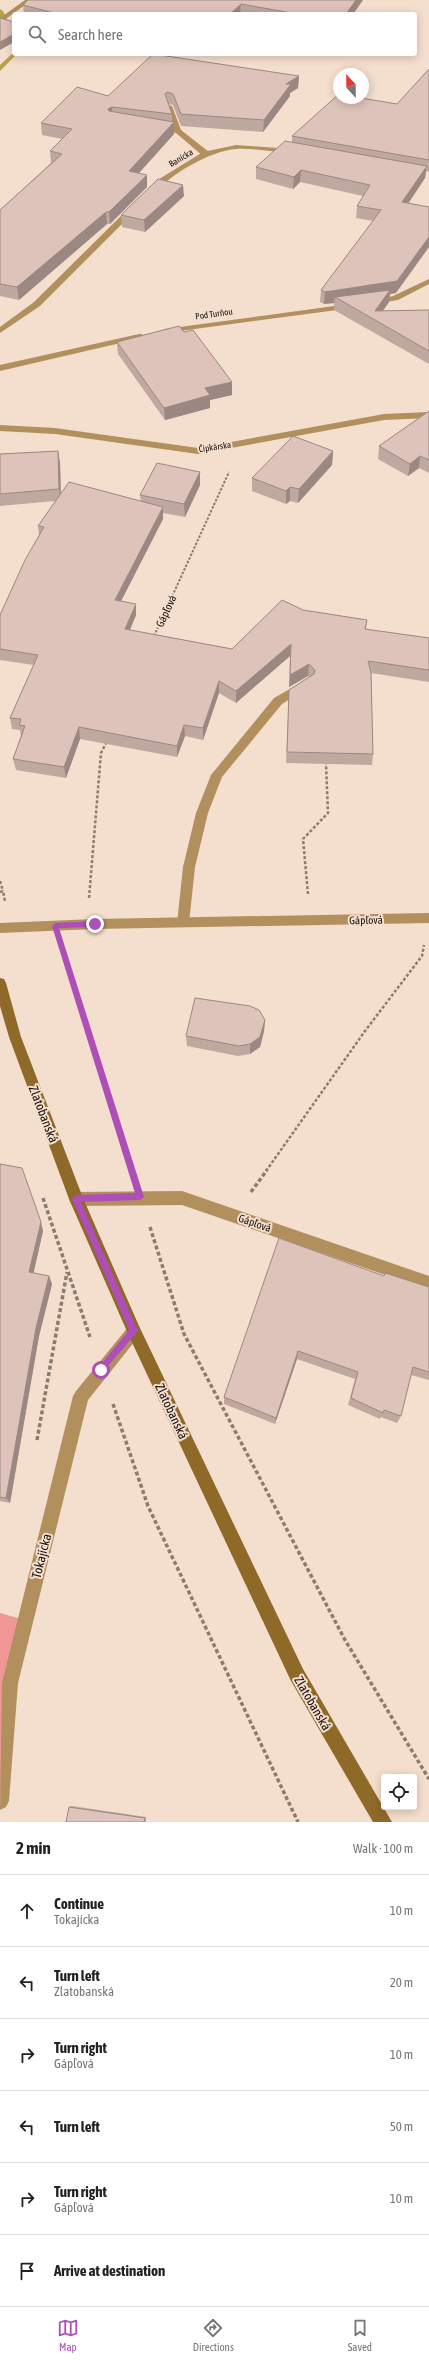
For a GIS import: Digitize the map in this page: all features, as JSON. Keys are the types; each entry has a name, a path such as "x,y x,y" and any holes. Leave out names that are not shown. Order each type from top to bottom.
{"street":[{"path":"13,12 29,0"},
{"path":"0,21 12,13"},
{"path":"169,106 178,130 206,154"},
{"path":"149,127 178,130"},
{"name":"Banícka","path":"148,194 159,183 206,154 236,147 297,152"},
{"path":"0,331 37,304 137,205"},
{"name":"Pod Turňou","path":"0,368 150,334 395,298 429,281"},
{"name":"Čipkárska","path":"0,428 55,431 198,450 384,417 429,415"},
{"path":"183,923 189,867 202,813 217,775 278,701 308,682"},
{"name":"Gápľová","path":"0,928 429,918"},
{"name":"Zlatobanská","path":"0,983 15,1037 76,1199 134,1331 297,1675 383,1822"},
{"name":"Gápľová","path":"76,1199 140,1197 182,1198 429,1283"},
{"name":"Tokajícka","path":"0,1801 10,1683 81,1396 134,1331"}],"path":[{"name":"Gápľová","path":"154,638 242,443"},
{"path":"86,925 101,753 108,738"},
{"path":"308,902 303,839 328,813 326,764"},
{"path":"0,882 3,891"},
{"path":"55,926 184,1334 345,1640 429,1779"},
{"path":"234,1216 365,1031 422,956 425,941"},
{"path":"42,1196 148,1506 298,1822"},
{"path":"36,1444 68,1272"}],"shaded area":[{"path":"0,1613 25,1620 10,1683 0,1801"}],"building":[{"path":"28,0 356,0 347,12 286,12 241,4 232,12 50,12 23,5"},
{"path":"0,18 12,21 12,35 0,42"},
{"path":"151,56 166,56 299,76 286,84 291,84 264,120 181,114 173,94 167,92 165,94 172,114 112,107 108,109 109,111 174,122 129,171 147,175 109,212 106,212 17,287 0,284 0,210 62,154 50,151 72,129 41,123 77,87 108,96"},
{"path":"429,69 429,160 292,136 333,99 333,104 369,104 369,99 397,104"},
{"path":"285,141 427,166 402,202 429,207 429,237 397,281 325,292 321,290 381,210 357,206 370,185 301,170 294,177 256,167"},
{"path":"158,179 183,185 144,220 121,215"},
{"path":"390,290 375,311 429,310 429,351 335,297"},
{"path":"179,326 184,332 193,330 232,382 205,388 210,395 164,408 117,342"},
{"path":"429,411 429,460 420,456 410,464 379,446"},
{"path":"293,436 333,451 299,489 290,487 286,491 252,478"},
{"path":"58,451 59,489 0,494 0,454"},
{"path":"157,463 200,472 184,504 140,495"},
{"path":"69,482 163,507 115,600 136,604 125,629 232,649 282,600 303,610 367,620 365,629 429,638 429,670 368,661 371,673 373,754 287,752 289,690 314,674 315,670 309,664 290,675 291,644 236,691 219,681 203,728 184,725 177,746 79,727 64,767 13,759 25,726 19,725 21,719 10,718 38,655 0,649 0,615 25,560 44,527 38,526"},
{"path":"195,998 250,1006 259,1010 265,1020 260,1037 250,1044 239,1046 186,1036"},
{"path":"0,1164 22,1168 41,1222 29,1272 49,1276 36,1328 6,1498 0,1497"},
{"path":"279,1238 384,1276 385,1273 429,1287 429,1372 413,1367 401,1416 384,1410 383,1413 351,1398 358,1372 298,1351 276,1418 224,1397"},
{"path":"69,1807 145,1818 144,1822 66,1822"}],"waterway":[{"path":"0,11 12,37"},
{"path":"0,69 12,56"}],"route":[{"path":"95,924 55,926 140,1197 76,1199 134,1331 101,1370"}]}
